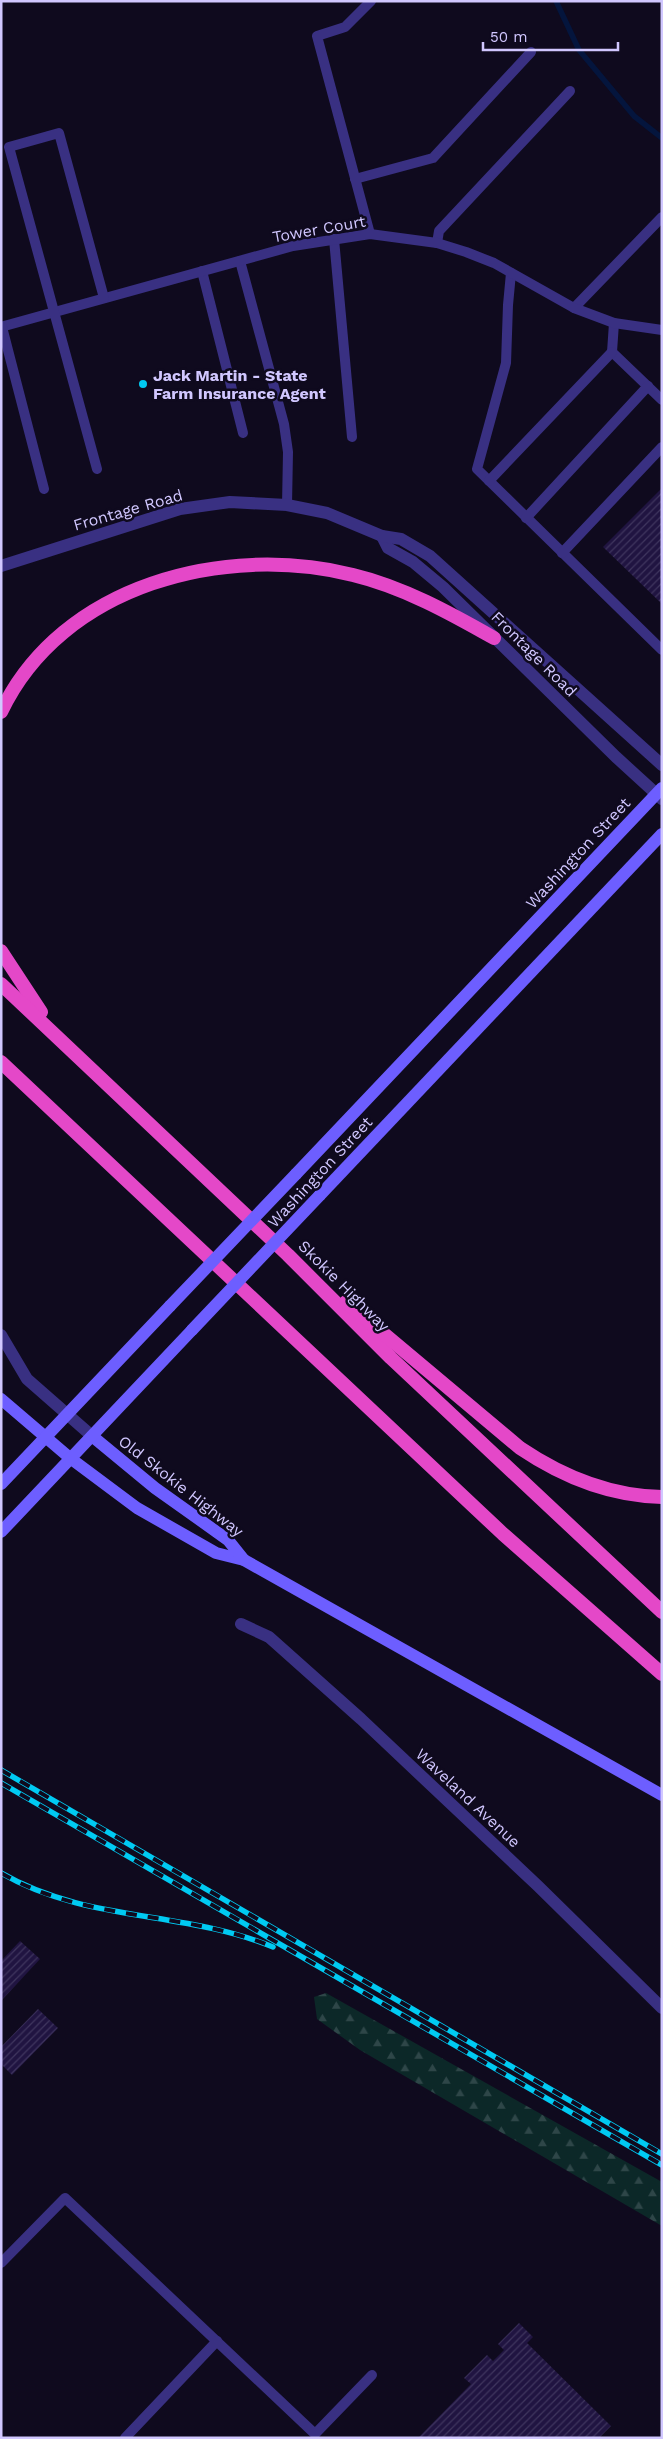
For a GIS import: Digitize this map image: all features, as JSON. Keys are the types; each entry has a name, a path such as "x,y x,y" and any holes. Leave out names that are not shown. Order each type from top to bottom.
{"highway":[{"path":"1,712 9,696 30,666 70,627 112,600 160,580 201,570 264,564 312,567 353,575 384,584 423,600 494,638"},
{"path":"1,952 33,1002 85,1065"},
{"name":"Skokie Highway","path":"1,984 288,1255 391,1358 662,1612"},
{"path":"1,1062 503,1534 662,1674"},
{"path":"288,1255 404,1349 520,1448 545,1465 579,1481 611,1490 662,1497"}],"main road":[{"name":"Washington Street","path":"1,1484 660,794"},
{"name":"Washington Street","path":"1,1532 662,834"},
{"path":"1,1400 70,1458"},
{"name":"Old Skokie Highway","path":"92,1436 154,1488 228,1540 244,1560"},
{"name":"Old Skokie Highway","path":"70,1458 137,1508 216,1553 244,1560"},
{"path":"244,1560 662,1795"}],"street":[{"name":"Frontage Road","path":"1,566 180,509 230,502 288,504 328,513 382,536 402,539 430,556 662,765"},
{"name":"Frontage Road","path":"382,536 388,548 413,562 443,586 494,638 660,794"},
{"name":"Old Skokie Highway","path":"1,1334 27,1379 92,1436"},
{"name":"Waveland Avenue","path":"242,1624 269,1637 361,1719 538,1886 662,2008"}],"lane":[{"path":"370,234 317,36 345,27 371,1"},
{"path":"355,179 433,158 531,52"},
{"path":"438,243 439,231 570,91"},
{"path":"97,469 9,147 59,133 104,298"},
{"path":"574,308 662,217"},
{"name":"Tower Court","path":"2,327 292,246 370,234 438,243 473,255 511,273 574,308 614,323 662,330"},
{"path":"334,239 352,437"},
{"path":"240,261 284,424 288,452 288,504"},
{"path":"202,272 243,433"},
{"path":"511,273 506,362 477,469 662,650"},
{"path":"489,482 612,352 614,323"},
{"path":"2,327 44,489"},
{"path":"612,352 662,400"},
{"path":"526,518 648,386"},
{"path":"562,552 662,447"},
{"path":"1,2262 65,2198 315,2436 372,2375"},
{"path":"125,2438 216,2341"}],"green space":[{"path":"326,1993 662,2182 662,2226 360,2050 317,2019 314,1997"}],"building":[{"path":"662,488 662,604 603,547"},
{"path":"20,1941 40,1959 1,2001 1,1961"},
{"path":"38,2009 58,2028 12,2075 1,2064 1,2047"},
{"path":"519,2323 533,2337 527,2343 611,2426 599,2438 418,2438 471,2384 464,2378 487,2355 493,2361 504,2350 498,2344"}],"waterway":[{"path":"556,1 579,50 634,116 662,138"}],"railway":[{"path":"1,1770 662,2154"},
{"path":"1,1783 662,2165"},
{"path":"1,1873 34,1889 67,1900 101,1909 205,1927 239,1935 273,1947"}],"place":[{"name":"Jack Martin - State Farm Insurance Agent","path":"143,384"}]}
